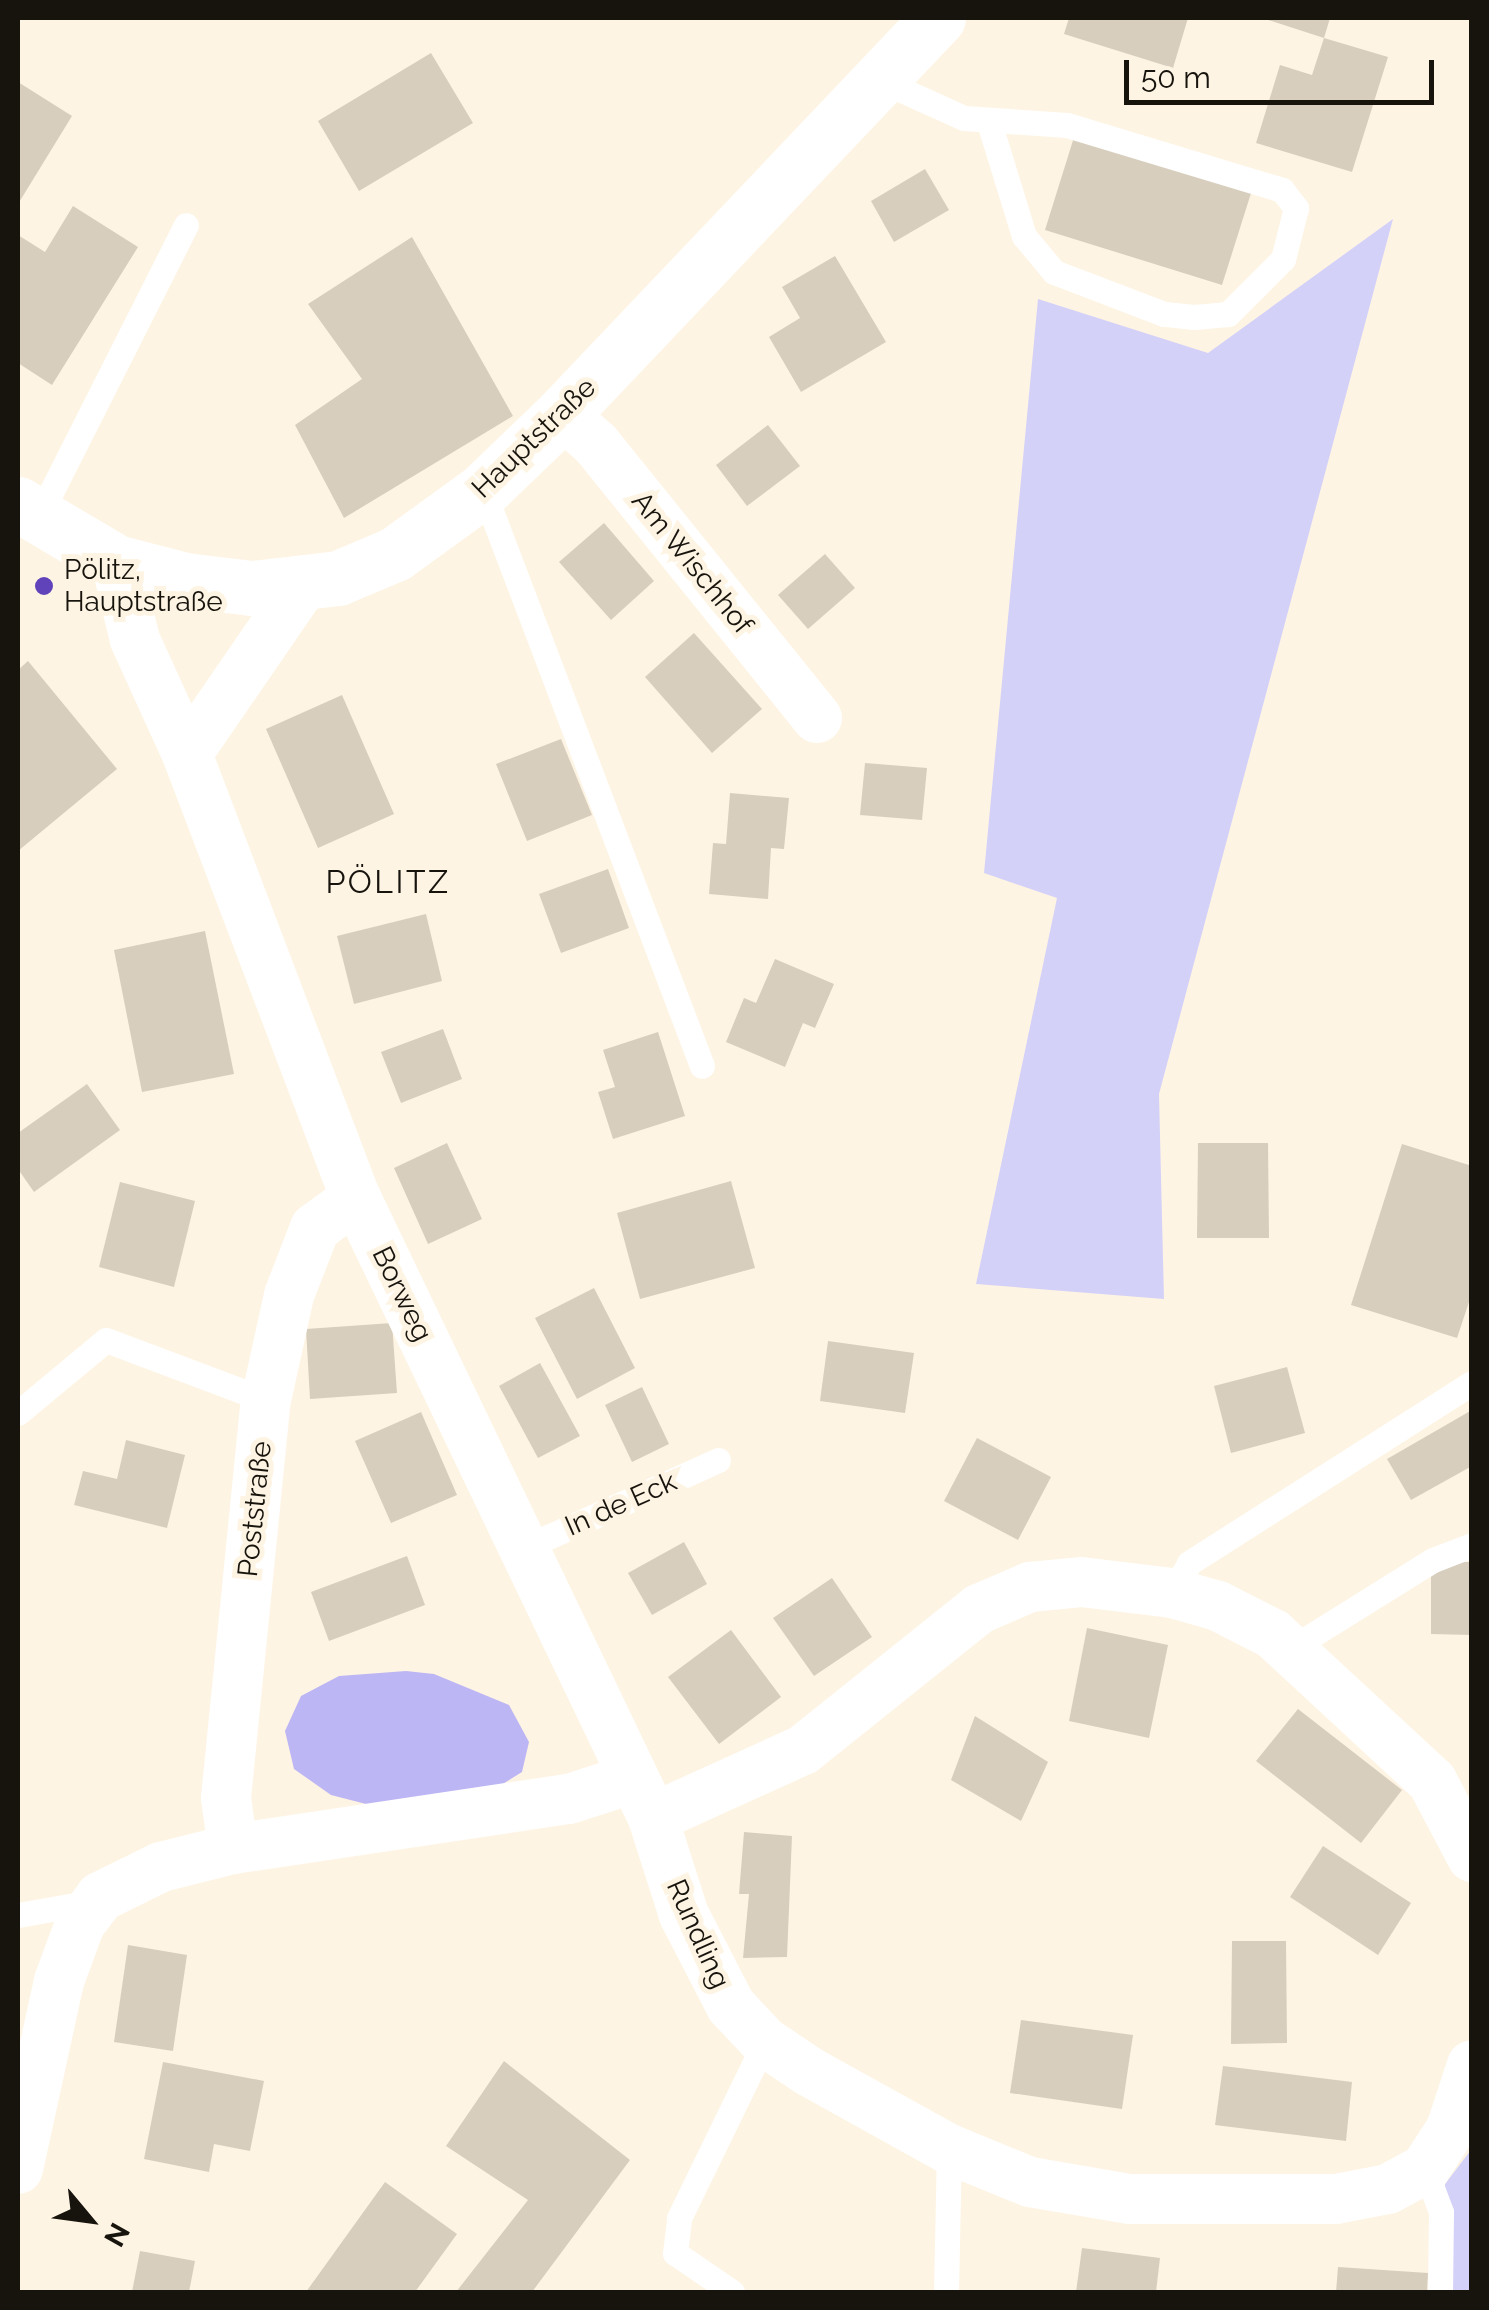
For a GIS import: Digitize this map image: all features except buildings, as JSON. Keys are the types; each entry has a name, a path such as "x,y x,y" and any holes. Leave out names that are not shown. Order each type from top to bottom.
{"main road":[{"name":"Hauptstraße","path":"28,511 116,562 252,588 338,578 395,554 482,490 562,414 938,18"}],"street":[{"name":"Am Wischhof","path":"562,414 596,444 817,718"},
{"name":"Borweg","path":"116,562 135,640 188,754 356,1198 644,1798"},
{"path":"188,754 306,581"},
{"name":"Poststraße","path":"233,1849 226,1798 266,1400 289,1295 315,1228 356,1198"},
{"path":"18,2169 60,1981 80,1924 97,1902 161,1867 233,1849 569,1799 644,1798 740,1784 803,1750 979,1608 1030,1587 1081,1582 1172,1593 1218,1606 1290,1650 1432,1781 1472,1857"},
{"name":"Rundling","path":"644,1798 684,1915 731,2006 765,2042 948,2149 1030,2182 1129,2199 1336,2199 1388,2189 1425,2169"},
{"path":"1425,2169 1451,2129 1472,2065"}],"lane":[{"path":"882,81 935,108 989,122 1067,125 1282,190 1296,208 1284,259 1228,314 1194,318 1164,314 1054,272 1024,236 989,122"},
{"path":"28,511 186,225"},
{"path":"482,490 702,1066"},
{"path":"18,1413 106,1340 266,1400"},
{"path":"1172,1593 1188,1563 1472,1383"},
{"name":"In de Eck","path":"524,1548 718,1460"},
{"path":"1290,1650 1432,1560 1472,1545"},
{"path":"18,1915 97,1902"},
{"path":"732,2292 675,2253 679,2218 765,2042"},
{"path":"946,2292 948,2149"},
{"path":"1425,2169 1441,2212 1440,2292"}],"shaded area":[{"path":"1393,219 1159,1094 1164,1299 976,1284 1057,898 984,873 1038,299 1208,353"},
{"path":"406,1671 434,1674 509,1705 529,1742 522,1772 493,1790 370,1805 331,1795 294,1769 285,1731 301,1696 339,1676"},
{"path":"1471,2150 1471,2292 1443,2292 1445,2184"}],"place":[{"name":"Pölitz, Hauptstraße","path":"44,586"}],"district":[{"name":"PÖLITZ","path":"388,882"}]}
